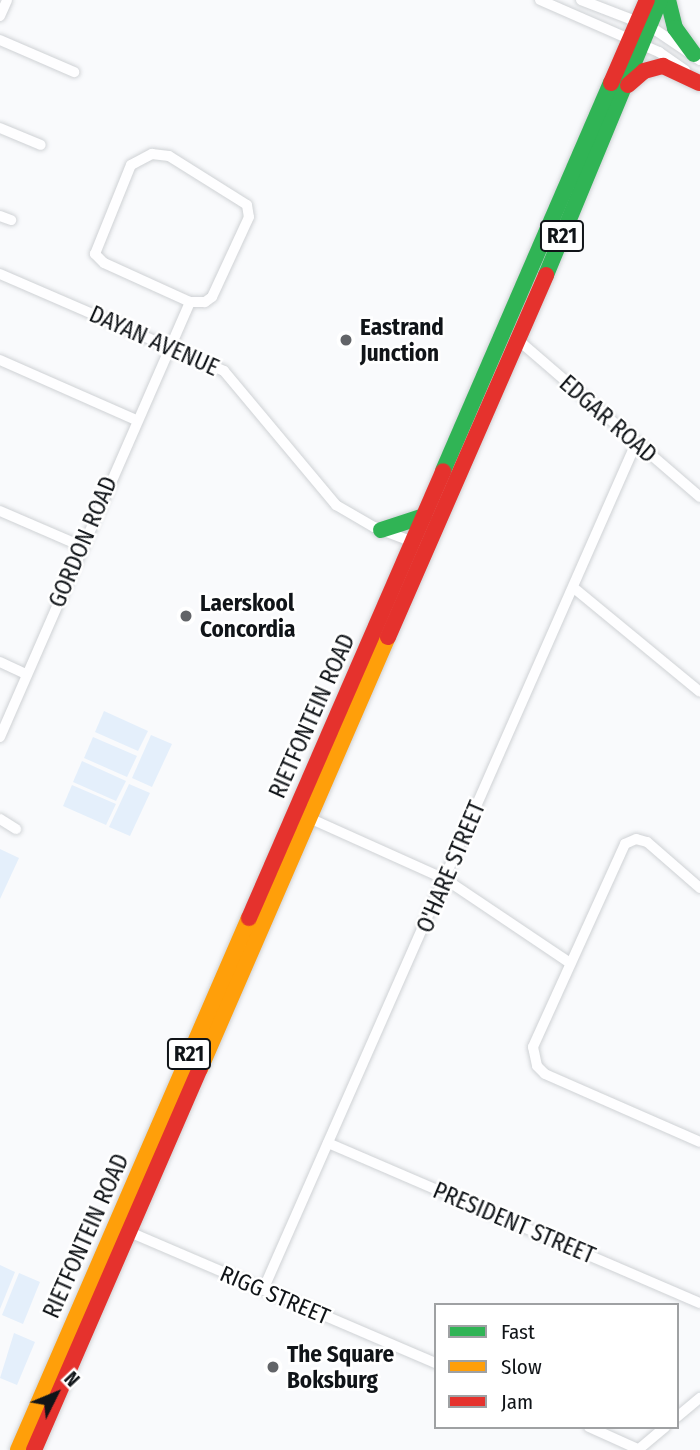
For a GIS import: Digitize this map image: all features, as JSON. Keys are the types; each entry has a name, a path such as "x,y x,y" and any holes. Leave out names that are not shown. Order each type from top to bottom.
{"main road":[{"name":"RIETFONTEIN ROAD","path":"645,24 647,0"},
{"name":"RIETFONTEIN ROAD","path":"420,545 424,516 645,24 660,0"},
{"path":"668,0 675,28 697,57"},
{"name":"RIETFONTEIN ROAD","path":"18,1450 123,1229 190,1096 310,818 331,749 420,545 517,339 627,86 638,43"},
{"path":"627,86 655,67 673,69 700,83"},
{"path":"381,530 424,516"},
{"name":"RIETFONTEIN ROAD","path":"34,1450 123,1229 174,1090 294,812 331,749"},
{"path":"174,1090 190,1096"}],"street":[{"path":"0,16 7,0"},
{"path":"540,0 638,43 700,83"},
{"path":"581,0 645,24 697,57"},
{"path":"0,40 74,72"},
{"path":"0,128 41,145"},
{"path":"152,154 169,156 233,194 249,211 212,297 201,303 190,302 104,263 95,254 131,165 152,154"},
{"name":"DAYAN AVENUE","path":"0,274 168,346 232,377 324,493 346,513 420,545"},
{"name":"GORDON ROAD","path":"0,737 168,346 190,302"},
{"name":"EDGAR ROAD","path":"517,339 700,497"},
{"path":"0,360 136,420"},
{"name":"O'HARE STREET","path":"263,1290 636,443"},
{"path":"0,511 81,546"},
{"path":"574,588 700,692"},
{"path":"0,662 26,674"},
{"path":"294,812 445,879 570,963"},
{"path":"0,819 16,828"},
{"path":"700,888 647,842 628,841 533,1047 537,1066 551,1077 700,1142"},
{"name":"PRESIDENT STREET","path":"328,1143 700,1303"},
{"name":"RIGG STREET","path":"123,1229 434,1362"},
{"path":"679,1415 700,1398"},
{"path":"593,1429 639,1450 663,1429"}],"shaded area":[{"path":"104,711 148,731 138,751 95,732"},
{"path":"151,735 172,744 152,787 132,778"},
{"path":"93,737 137,756 127,777 84,758"},
{"path":"82,761 126,781 116,801 73,782"},
{"path":"129,784 150,793 130,836 109,827"},
{"path":"72,785 116,804 106,825 63,806"},
{"path":"0,849 19,858 0,899"},
{"path":"0,1265 15,1272 0,1309"},
{"path":"19,1273 40,1282 23,1324 2,1315"},
{"path":"14,1333 35,1342 17,1385 0,1378"}],"traffic: fast":[{"path":"546,275 660,0"},
{"path":"668,0 675,28 694,54"},
{"path":"443,471 611,83"},
{"path":"381,530 424,516"}],"traffic: slow":[{"path":"200,1069 388,637"},
{"path":"18,1450 249,918"}],"traffic: jam":[{"path":"611,83 647,0"},
{"path":"628,85 644,71 663,66 699,83"},
{"path":"388,637 546,275"},
{"path":"249,918 443,471"},
{"path":"34,1450 200,1069"}],"place":[{"name":"Eastrand Junction","path":"346,340"},
{"name":"Laerskool Concordia","path":"186,616"},
{"name":"The Square Boksburg","path":"273,1367"}]}
